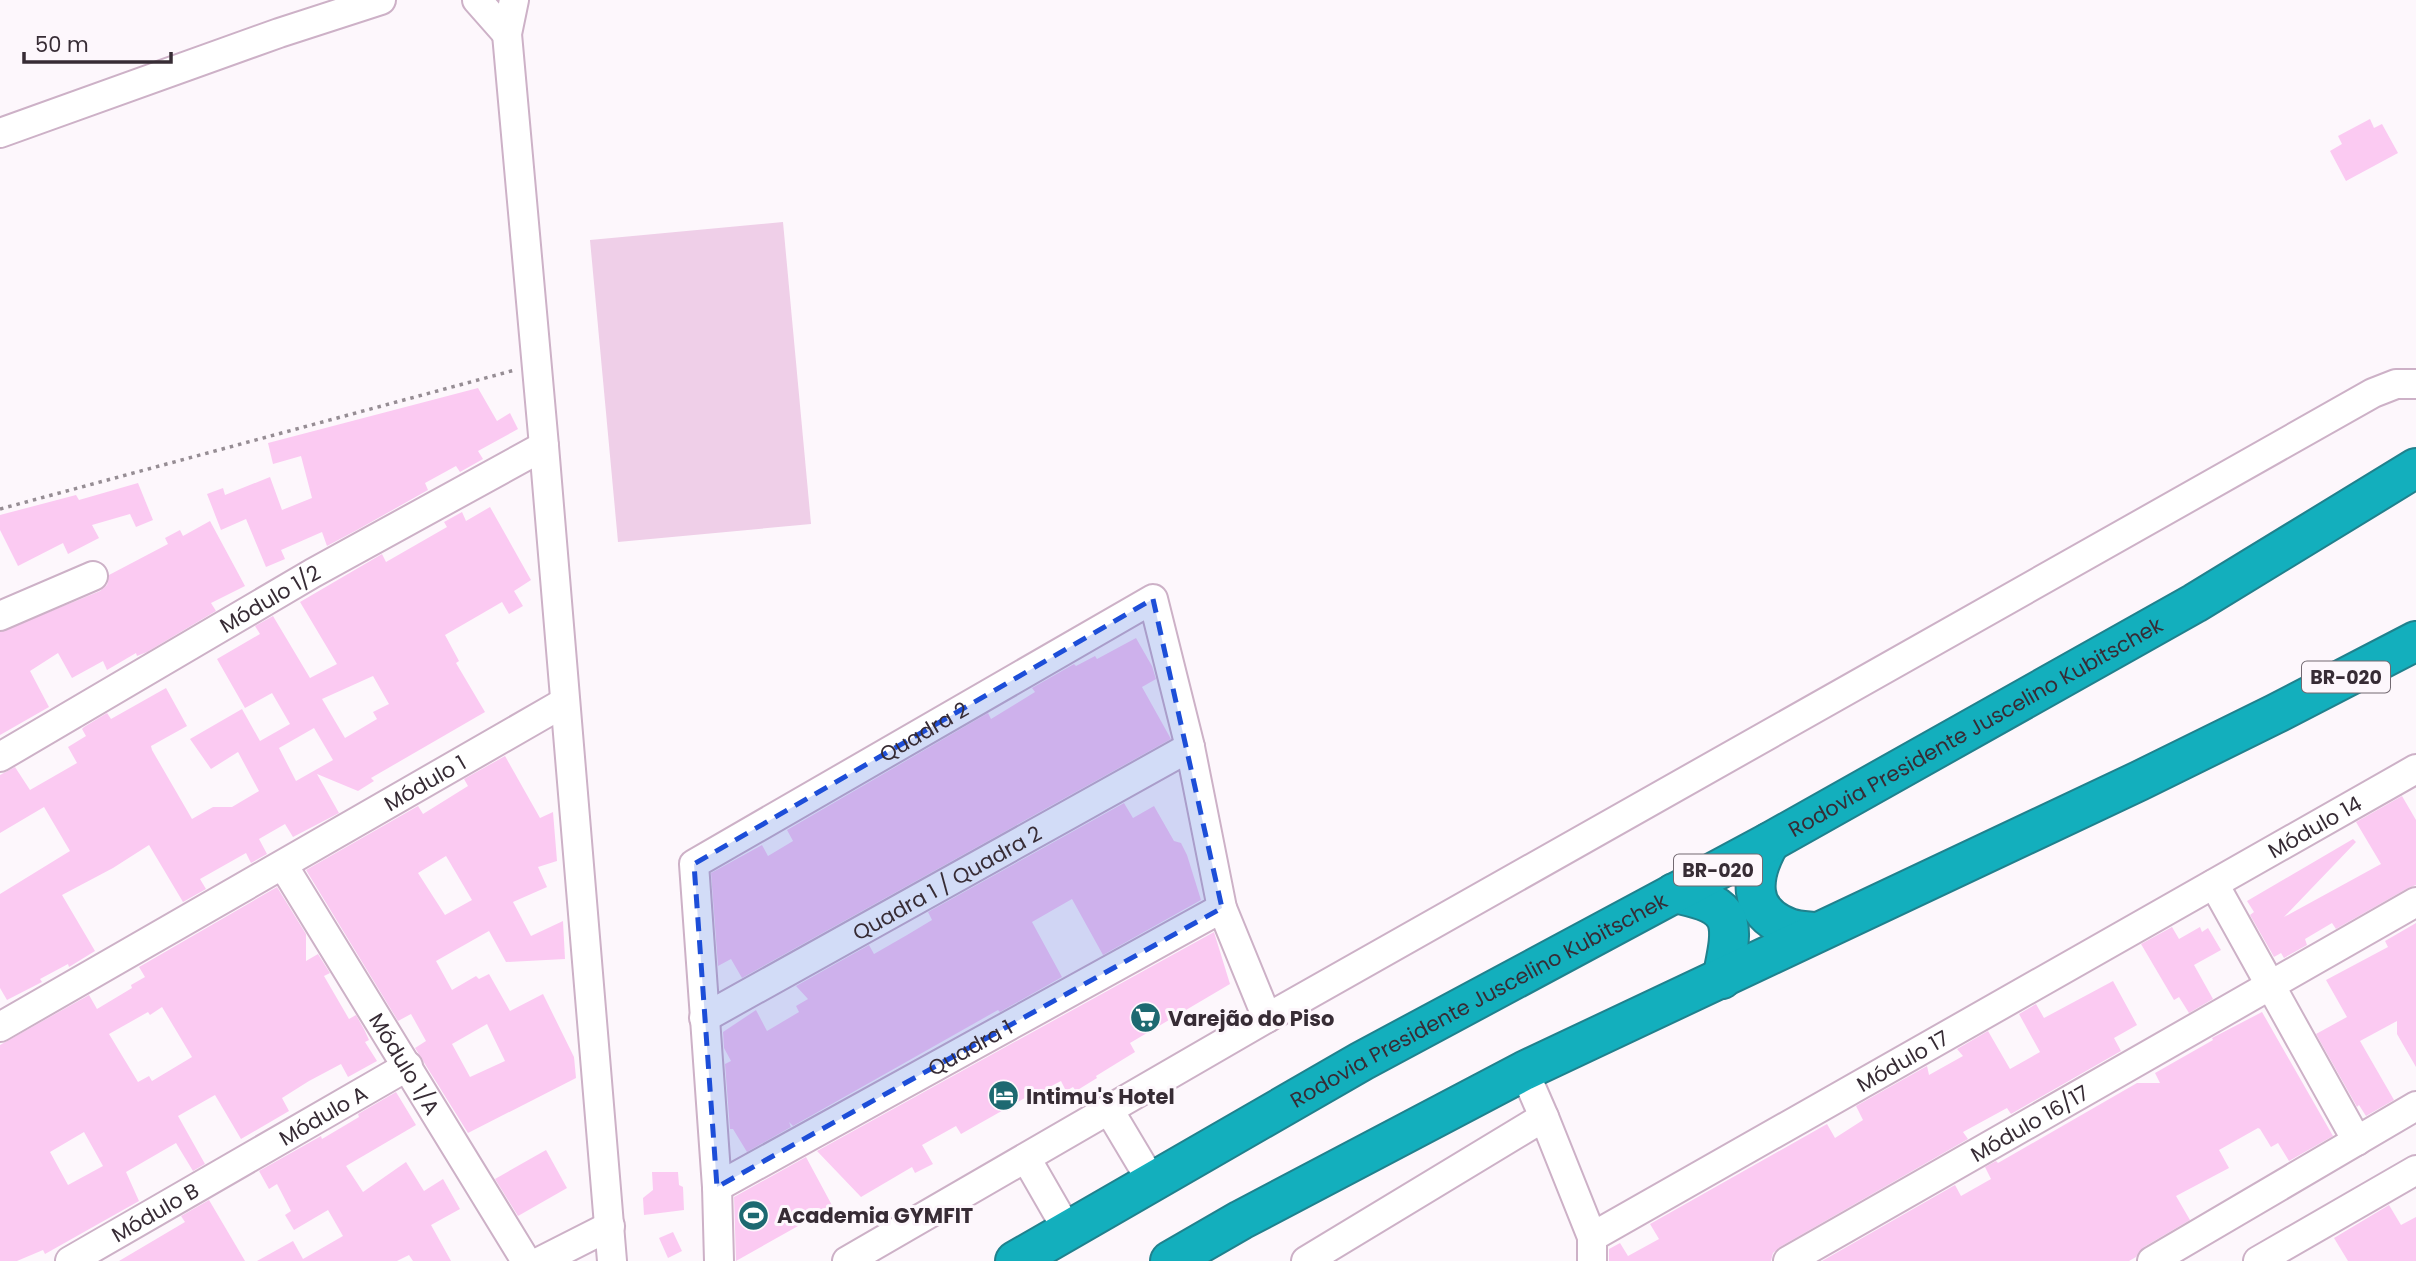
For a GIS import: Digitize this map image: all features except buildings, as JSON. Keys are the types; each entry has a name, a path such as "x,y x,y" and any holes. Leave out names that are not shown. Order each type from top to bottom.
{"highway":[{"name":"Rodovia Presidente Juscelino Kubitschek","path":"1015,1261 1362,1061 1770,842 2195,603 2416,468"},
{"name":"BR-020","path":"1170,1261 1241,1220 1524,1071 2140,781 2416,641"},
{"path":"1770,842 1759,863 1755,881 1756,897 1763,910 1789,928 1816,932"},
{"path":"1674,893 1704,899 1719,907 1730,926 1729,947 1722,979"}],"street":[{"path":"0,115 317,0"},
{"path":"0,133 279,33 381,0"},
{"path":"477,0 507,34"},
{"path":"514,0 507,34 612,1261"},
{"path":"847,1261 1267,1018 2373,393 2396,384 2416,384"},
{"name":"Módulo 1/2","path":"0,757 313,573 544,446"},
{"path":"0,616 93,576"},
{"name":"Quadra 2","path":"704,1018 694,864 1153,599 1190,747"},
{"name":"Módulo 1","path":"283,865 565,702"},
{"path":"1190,747 1222,908 1267,1018"},
{"name":"Quadra 1 / Quadra 2","path":"704,1018 1190,747"},
{"name":"Módulo 14","path":"2214,884 2416,769"},
{"path":"0,1027 283,865"},
{"name":"Módulo 1/A","path":"283,865 526,1261"},
{"path":"2214,884 2357,1141"},
{"name":"Módulo 17","path":"1592,1249 2214,884"},
{"name":"Módulo 16/17","path":"1788,1261 2416,902"},
{"name":"Quadra 1","path":"717,1187 1222,908"},
{"path":"704,1018 717,1187 719,1261"},
{"name":"Módulo A","path":"238,1164 408,1066"},
{"path":"1524,1071 1544,1117 1592,1249"},
{"path":"2152,1261 2416,1106"},
{"path":"1108,1110 1152,1182"},
{"path":"1306,1261 1544,1117"},
{"path":"1026,1158 1068,1231"},
{"name":"Módulo B","path":"70,1261 238,1164"},
{"path":"2261,1260 2416,1170"},
{"path":"541,1261 610,1226"}],"path":[{"path":"0,509 523,368"}],"highlighted area":[{"path":"1153,599 1222,908 717,1187 694,864"}],"shaded area":[{"path":"783,222 811,524 618,542 590,240"}],"place":[{"name":"Varejão do Piso","path":"1145,1018"},
{"name":"Intimu's Hotel","path":"1003,1096"},
{"name":"Academia GYMFIT","path":"754,1215"}]}
